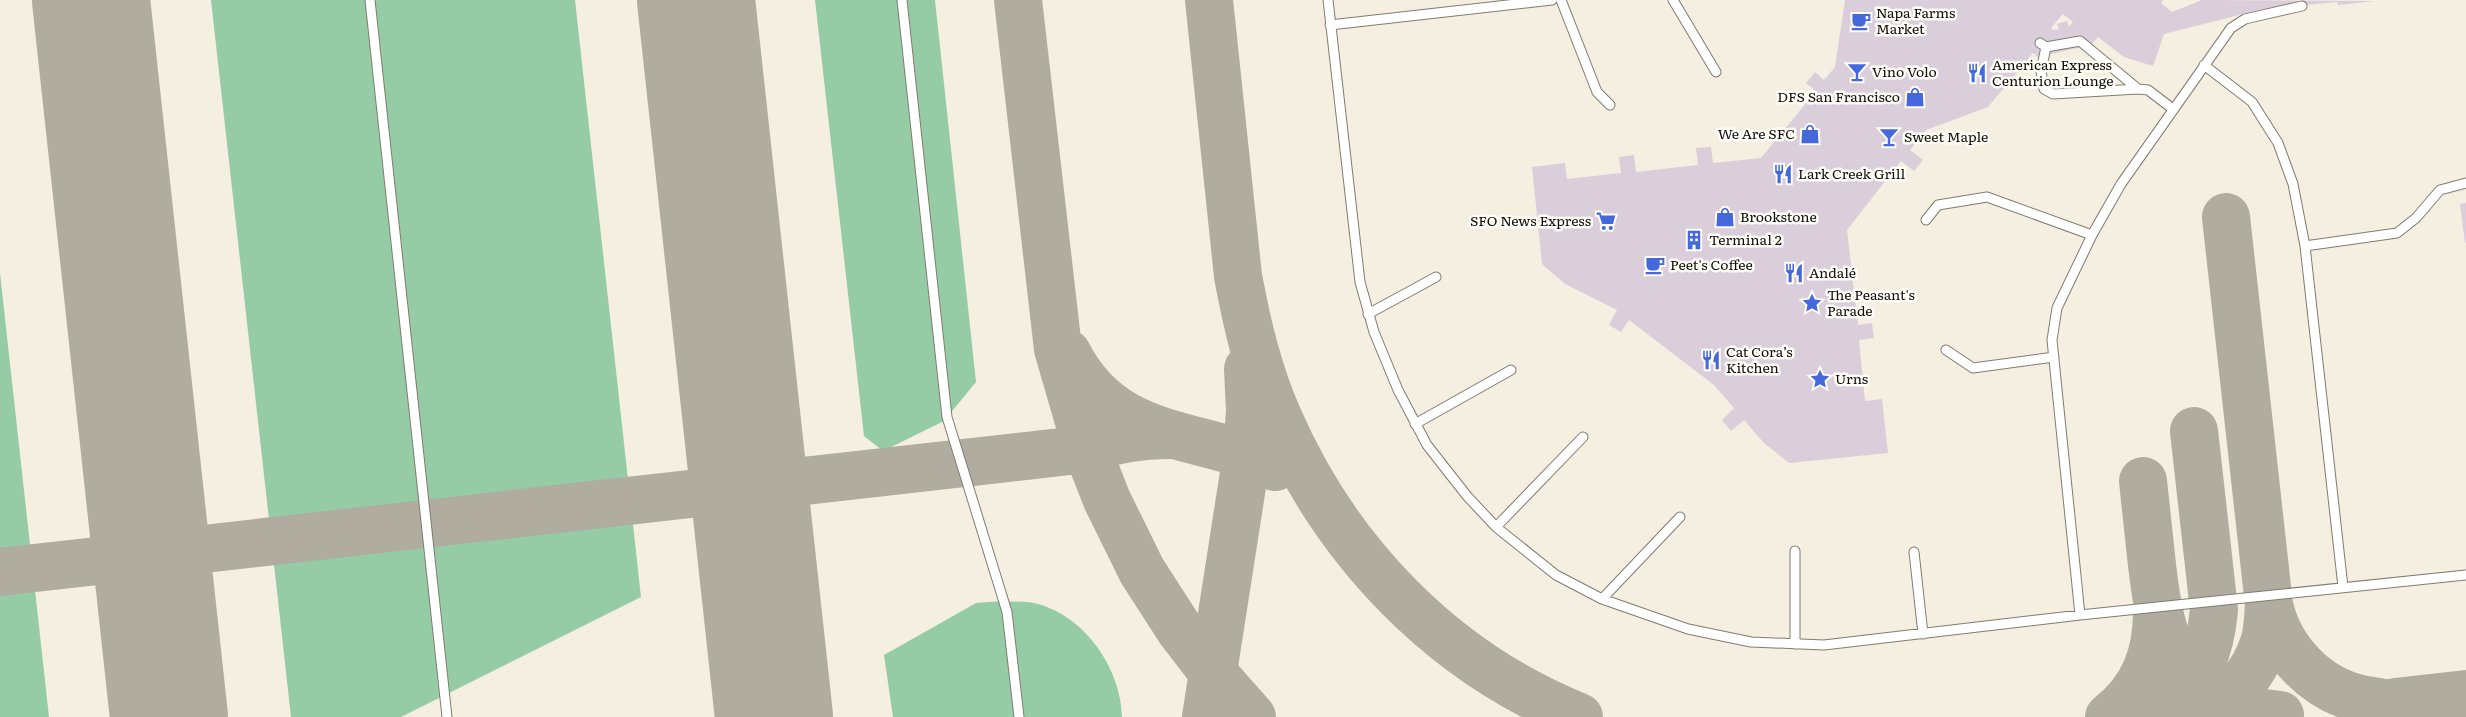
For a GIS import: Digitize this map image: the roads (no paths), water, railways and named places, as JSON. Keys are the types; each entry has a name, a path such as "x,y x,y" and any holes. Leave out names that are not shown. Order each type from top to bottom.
{"lane":[{"path":"370,0 447,717"},
{"path":"902,0 947,417 1007,612 1019,717"},
{"path":"1328,0 1360,282 1368,314 1388,368 1415,424 1446,471 1496,527 1556,575 1602,599 1688,629 1751,642 1824,645 2080,615 2466,575"},
{"path":"1330,25 1552,0"},
{"path":"1561,0 1597,92 1610,105"},
{"path":"1673,0 1716,72"},
{"path":"2080,615 2052,340 2057,308 2092,235 2121,184 2231,28 2244,19 2302,6"},
{"path":"2138,88 2080,41 2043,45 2041,80 2044,90 2053,94 2138,88 2148,90 2173,109"},
{"path":"2204,65 2252,102 2268,125 2280,148 2293,184 2305,246 2343,587"},
{"path":"2305,246 2397,233 2416,218 2440,190 2466,183"},
{"path":"1926,220 1938,205 1987,197 2092,235"},
{"path":"1368,314 1436,278"},
{"path":"1946,350 1973,368 2054,357"},
{"path":"1415,424 1511,370"},
{"path":"1496,527 1582,436"},
{"path":"1602,599 1680,517"},
{"path":"1795,551 1795,644"},
{"path":"1914,552 1923,634"}],"place":[{"name":"Napa Farms Market","path":"1861,21"},
{"name":"Vino Volo","path":"1857,72"},
{"name":"American Express Centurion Lounge","path":"1977,73"},
{"name":"DFS San Francisco","path":"1915,97"},
{"name":"We Are SFC","path":"1810,134"},
{"name":"Sweet Maple","path":"1889,137"},
{"name":"Lark Creek Grill","path":"1783,174"},
{"name":"Brookstone","path":"1725,217"},
{"name":"SFO News Express","path":"1606,221"},
{"name":"Terminal 2","path":"1694,240"},
{"name":"Peet's Coffee","path":"1655,265"},
{"name":"Andalé","path":"1794,273"},
{"name":"The Peasant's Parade","path":"1812,303"},
{"name":"Cat Cora’s Kitchen","path":"1711,360"},
{"name":"Urns","path":"1820,379"}]}
